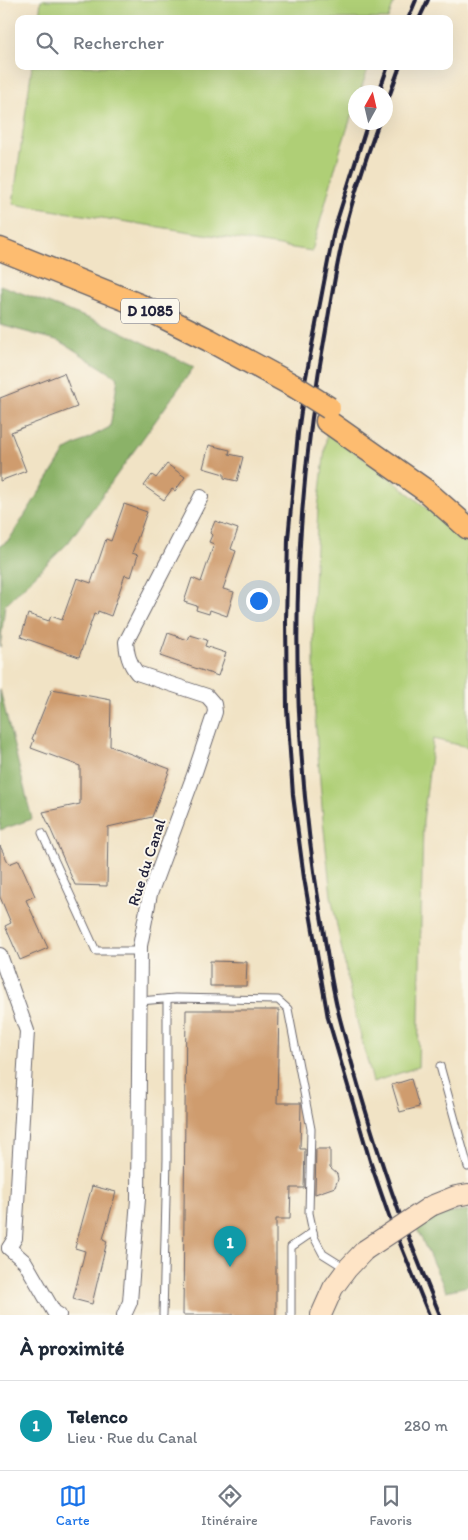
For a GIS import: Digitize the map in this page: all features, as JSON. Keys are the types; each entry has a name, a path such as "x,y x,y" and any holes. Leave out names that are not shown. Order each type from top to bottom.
{"main road":[{"name":"D 1085","path":"0,249 139,306 209,340 432,481 468,512"},
{"name":"D 1085","path":"0,263 133,316 293,393"},
{"name":"D 1085","path":"328,415 425,490 468,528"},
{"path":"432,481 468,508"}],"street":[{"name":"Rue du Canal","path":"124,1315 130,1302 138,1199 140,951 150,894 215,712 214,704 207,696 138,673 131,665 127,654 126,642 201,497"},
{"path":"0,955 27,1032 15,1238 5,1247 24,1262 54,1312 59,1315"},
{"path":"321,1315 333,1288 347,1269 365,1250 431,1206 456,1196 468,1194"}],"lane":[{"path":"42,833 96,951 140,951"},
{"path":"163,1315 167,1159 166,999"},
{"path":"140,1001 166,999 278,1000 288,1009 311,1129 309,1213 314,1237 323,1254 347,1269"},
{"path":"440,1066 468,1167"},
{"path":"291,1315 292,1247 313,1232"}],"green space":[{"path":"41,0 395,0 389,15 39,15"},
{"path":"31,70 368,70 362,85 348,85 348,126 312,251 13,204"},
{"path":"0,285 114,328 194,367 68,543 5,605 0,647 0,546 9,540 66,450 110,427 118,378 60,341 0,325"},
{"path":"327,432 386,475 468,542 468,747 433,739 423,821 418,1067 373,1082 353,1006 331,896 315,716 313,603 318,508"},
{"path":"0,690 32,819 0,830"},
{"path":"468,1210 468,1286 446,1291 416,1227 432,1216"}],"building":[{"path":"64,373 77,407 11,432 26,471 0,481 0,398"},
{"path":"209,445 230,450 229,454 243,457 237,481 224,478 224,474 203,468"},
{"path":"167,464 185,477 175,491 172,489 164,500 144,486 152,475 156,478"},
{"path":"124,504 147,512 132,553 138,555 131,577 125,575 111,616 98,611 97,615 94,614 79,657 21,637 28,614 49,621 51,616 62,620 77,578 91,583 106,539 111,541"},
{"path":"215,521 238,529 231,549 236,551 223,589 234,592 227,616 210,610 209,614 196,610 197,606 184,602 192,578 201,582 214,544 209,542 212,535 210,533"},
{"path":"168,633 188,640 190,635 207,640 205,646 226,653 218,676 160,656"},
{"path":"52,689 111,700 110,746 170,769 152,817 108,827 107,886 75,885 43,812 80,804 80,766 31,748 34,740 32,739"},
{"path":"0,846 9,864 19,860 35,896 26,900 48,948 20,960 5,926 11,923 0,897"},
{"path":"210,961 247,962 246,986 210,986"},
{"path":"186,1010 279,1010 277,1103 301,1103 300,1149 305,1149 304,1188 291,1188 290,1219 276,1219 276,1315 183,1315"},
{"path":"411,1079 419,1107 400,1112 392,1085"},
{"path":"316,1149 330,1149 330,1168 337,1174 338,1179 335,1187 315,1194"},
{"path":"92,1186 116,1192 103,1239 107,1241 92,1304 73,1299 85,1251 75,1248"}],"railway":[{"path":"410,15 416,0"},
{"path":"421,15 428,0"},
{"path":"381,85 387,70"},
{"path":"393,85 399,70"},
{"path":"365,130 334,230 305,382 298,433 288,539 286,622 287,709 293,795 304,878 328,1018 370,1161 389,1216 429,1315"},
{"path":"376,130 351,206 344,234 315,398 300,546 297,620 298,694 302,768 310,842 329,968 337,1006 382,1164 440,1315"}],"place":[{"name":"Telenco","path":"230,1267"}]}
